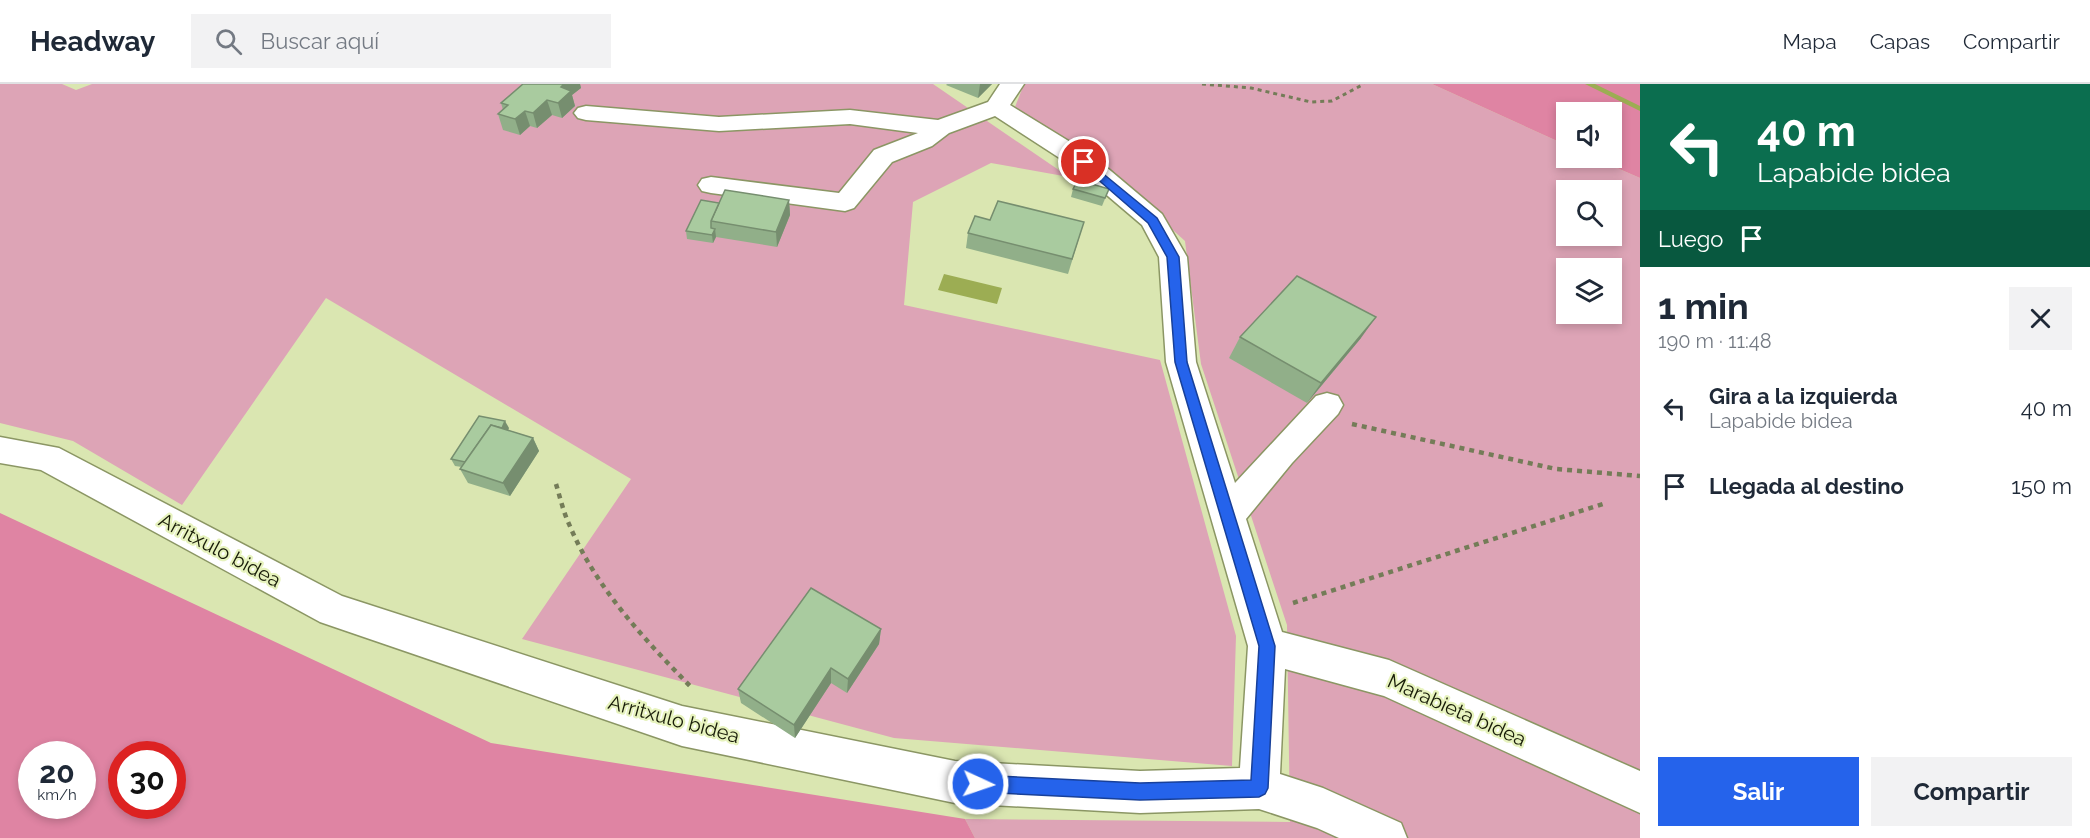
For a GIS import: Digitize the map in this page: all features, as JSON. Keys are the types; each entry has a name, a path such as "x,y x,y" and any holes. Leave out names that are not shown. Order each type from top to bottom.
{"street":[{"path":"711,185 845,202 883,156 923,141 940,128 1005,95 1153,220 1173,257 1181,362 1262,630 1259,788"},
{"path":"586,113 719,124 849,117 940,128"},
{"path":"1228,515 1322,411"},
{"name":"Arritxulo bidea","path":"0,450 47,458 333,610 682,726 955,782 1140,792 1259,788 1323,808 1386,838"},
{"name":"Marabieta bidea","path":"1262,630 1389,679 1640,792"}],"path":[{"path":"1202,84 1251,88 1311,102 1332,101 1364,84"},
{"path":"1322,411 1556,469 1640,476"},
{"path":"556,484 570,528 600,581 659,656 693,689"},
{"path":"1262,630 1606,503"}],"shaded area":[{"path":"0,84 62,84 76,90 92,84 933,84 1069,177 991,163 913,202 904,305 1160,360 1236,636 1232,766 894,738 522,639 631,479 326,298 182,505 73,441 0,423"},
{"path":"1024,84 1432,84 1556,140 1556,168 1617,168 1640,178 1640,838 975,838 965,819 1290,822 1287,625 1201,364 1185,241 1089,154 1015,107"},
{"path":"1432,84 1640,84 1640,178 1617,168 1622,168 1622,102 1556,102 1556,140"},
{"path":"944,274 1002,288 997,304 938,290"},
{"path":"0,513 491,743 965,819 975,838 0,838"}],"building":[{"path":"523,84 564,84 561,87 571,91 558,103 547,100 533,113 525,111 515,119 498,114 508,105 501,103"},
{"path":"1078,180 1109,189 1105,198 1073,189"},
{"path":"725,190 789,200 776,232 711,221"},
{"path":"701,200 719,203 711,221 711,228 715,229 712,235 686,231"},
{"path":"998,201 1084,222 1072,259 968,233 975,216 990,220"},
{"path":"1297,276 1376,317 1321,383 1240,337"},
{"path":"479,416 505,421 502,428 491,425 465,462 451,459"},
{"path":"491,425 533,438 503,483 460,469"},
{"path":"811,588 881,629 848,679 831,668 794,725 738,689"}],"waterway":[{"path":"1589,84 1640,109"}],"route":[{"path":"978,784 1140,792 1259,788 1267,646 1181,362 1173,257 1153,220 1084,162"}]}
